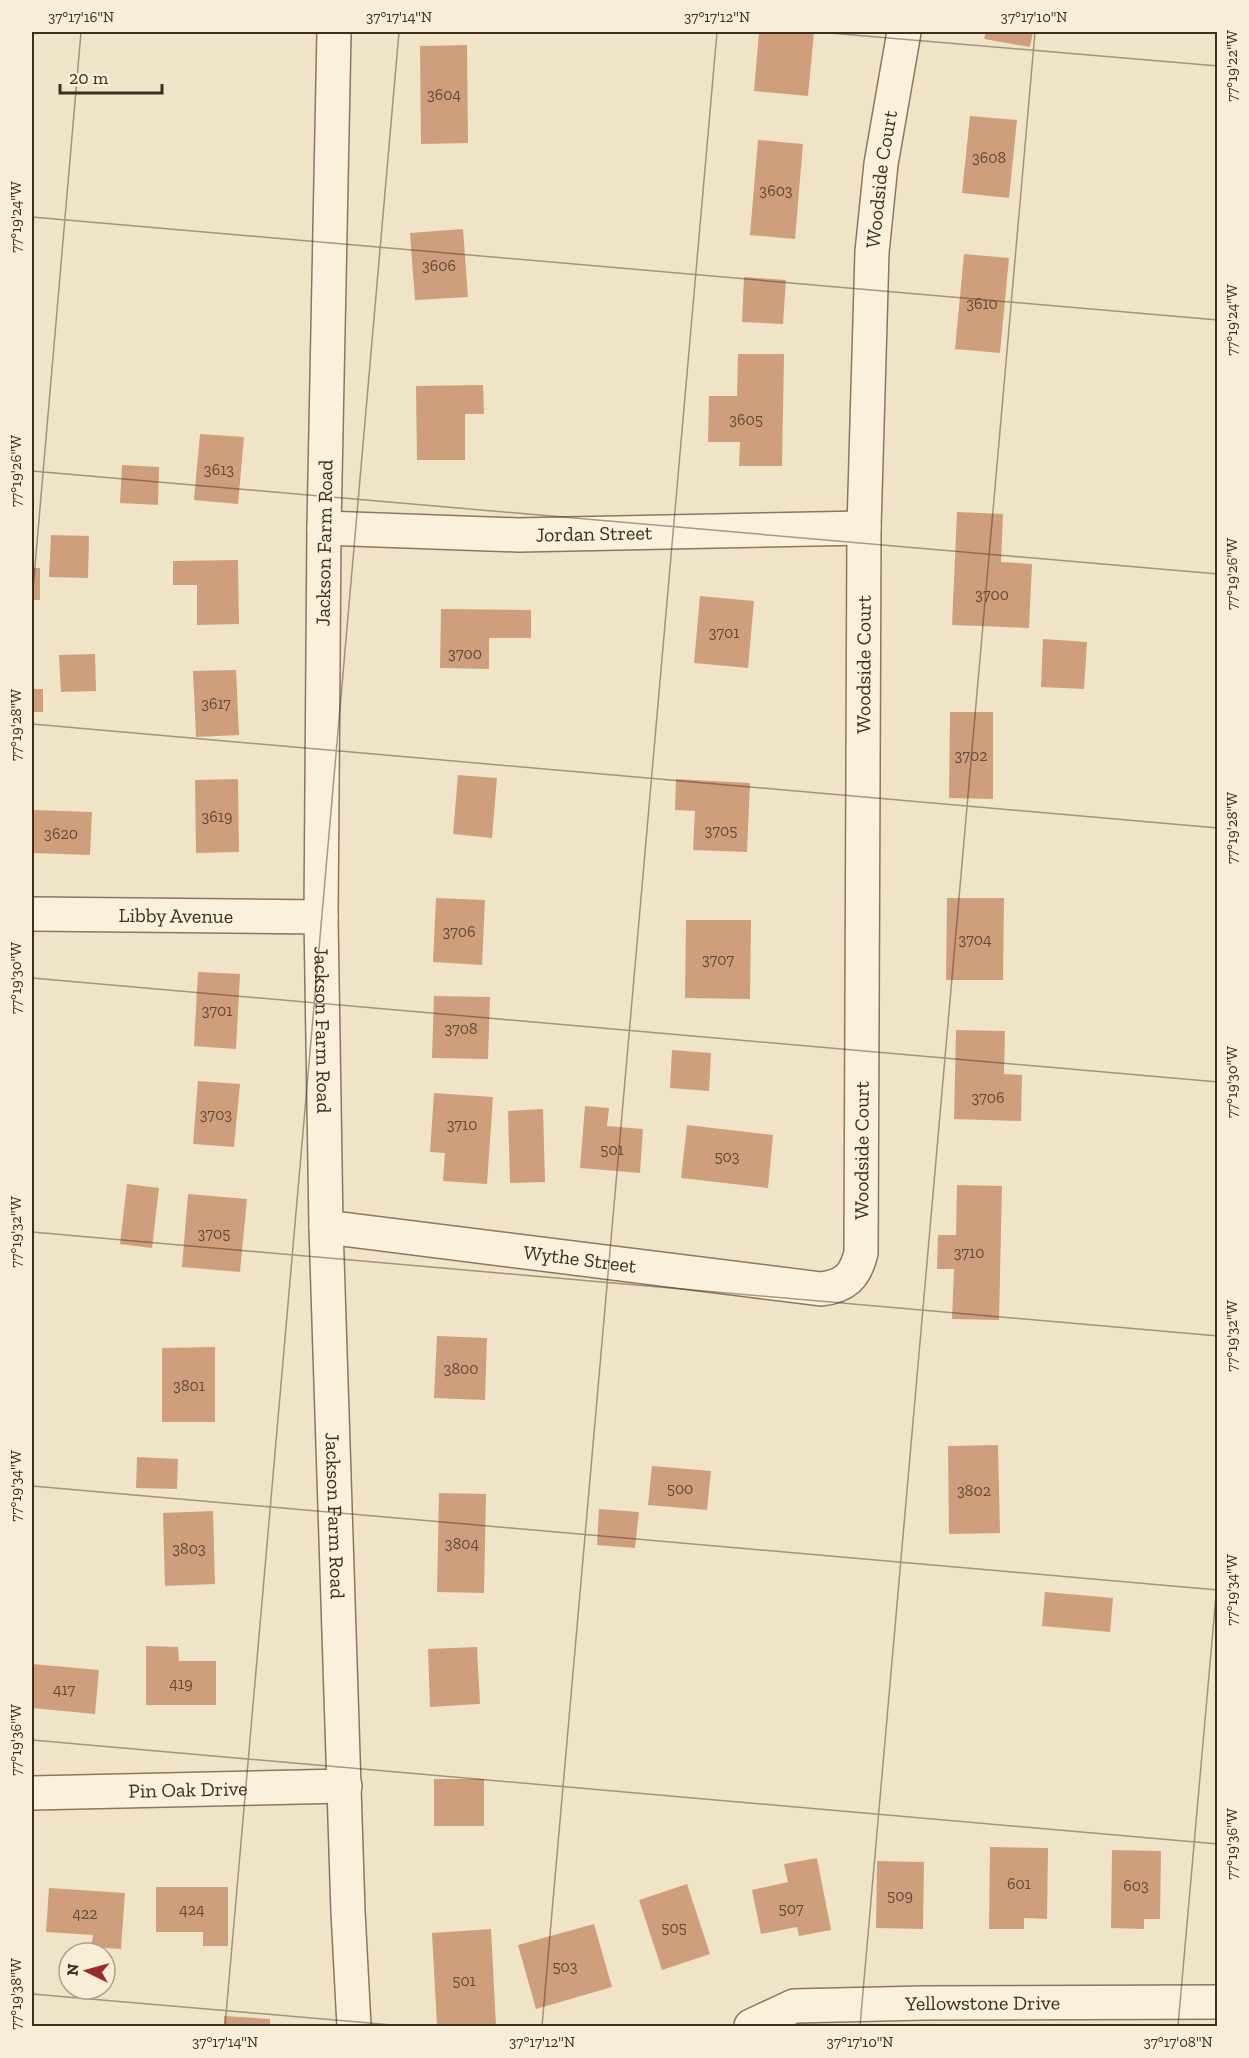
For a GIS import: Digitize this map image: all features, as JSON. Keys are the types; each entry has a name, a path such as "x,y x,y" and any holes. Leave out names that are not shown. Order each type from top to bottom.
{"street":[{"name":"Jackson Farm Road","path":"334,32 324,528 321,917 326,1227 348,1912 354,2026"},
{"name":"Woodside Court","path":"835,1287 850,1278 858,1267 861,1253 864,528 872,252 881,164 904,32"},
{"name":"Jordan Street","path":"324,528 519,535 864,528"},
{"name":"Libby Avenue","path":"32,914 321,917"},
{"name":"Wythe Street","path":"326,1227 821,1289 835,1287"},
{"name":"Pin Oak Drive","path":"32,1793 345,1786"},
{"name":"Yellowstone Drive","path":"751,2026 794,2006 925,2015 1218,2002"}],"building":[{"path":"759,32 814,32 808,96 754,91"},
{"path":"986,32 1033,32 1030,47 984,39"},
{"path":"467,45 468,143 421,144 420,46"},
{"path":"970,116 1017,120 1009,198 962,193"},
{"path":"758,140 803,144 795,239 750,235"},
{"path":"463,229 468,297 415,300 410,233"},
{"path":"964,254 1009,258 1000,353 955,349"},
{"path":"744,277 786,280 783,324 742,322"},
{"path":"738,354 784,354 782,466 739,466 740,442 708,442 709,396 737,396"},
{"path":"483,385 484,414 465,414 465,460 417,460 416,386"},
{"path":"200,434 244,437 238,504 194,500"},
{"path":"122,465 159,467 158,505 120,503"},
{"path":"957,512 1003,514 1001,562 1032,564 1029,628 952,625"},
{"path":"51,535 89,536 88,578 49,577"},
{"path":"238,560 239,624 197,625 197,585 173,585 173,561"},
{"path":"32,568 40,568 40,600 32,600"},
{"path":"700,596 754,601 748,668 694,663"},
{"path":"441,609 531,610 531,638 489,638 489,669 440,668"},
{"path":"1043,639 1087,642 1084,689 1041,687"},
{"path":"95,654 96,691 61,692 59,655"},
{"path":"236,670 239,735 196,737 193,671"},
{"path":"32,689 43,689 43,712 32,712"},
{"path":"950,712 993,712 993,799 949,798"},
{"path":"458,775 497,778 492,838 453,834"},
{"path":"238,779 239,852 196,853 195,780"},
{"path":"676,779 750,783 747,852 693,850 695,811 675,810"},
{"path":"32,810 92,812 90,855 32,853"},
{"path":"436,898 485,900 482,965 433,962"},
{"path":"947,898 1004,898 1003,980 946,980"},
{"path":"686,920 751,920 750,999 685,998"},
{"path":"198,972 240,974 236,1049 194,1046"},
{"path":"434,996 490,997 488,1059 432,1058"},
{"path":"956,1030 1005,1031 1004,1074 1022,1075 1021,1121 954,1119"},
{"path":"672,1050 711,1053 709,1091 670,1088"},
{"path":"198,1081 240,1084 234,1147 193,1144"},
{"path":"434,1093 493,1097 487,1184 443,1181 445,1153 430,1152"},
{"path":"585,1106 609,1108 607,1126 643,1129 640,1173 580,1168"},
{"path":"543,1109 545,1182 510,1183 508,1111"},
{"path":"687,1125 773,1135 768,1188 681,1178"},
{"path":"127,1184 159,1188 152,1248 120,1244"},
{"path":"957,1185 1002,1186 999,1320 952,1319 954,1269 937,1269 938,1235 956,1235"},
{"path":"188,1194 247,1199 240,1272 182,1267"},
{"path":"437,1336 487,1338 485,1400 434,1398"},
{"path":"215,1347 215,1422 162,1422 162,1348"},
{"path":"998,1445 1000,1533 949,1534 948,1446"},
{"path":"137,1457 178,1459 177,1489 136,1488"},
{"path":"652,1466 711,1471 707,1510 648,1505"},
{"path":"439,1493 486,1494 484,1593 437,1592"},
{"path":"599,1509 639,1512 635,1548 597,1545"},
{"path":"213,1511 215,1584 165,1586 163,1513"},
{"path":"1045,1592 1113,1598 1110,1632 1042,1626"},
{"path":"146,1646 178,1647 179,1661 216,1661 216,1705 146,1705"},
{"path":"477,1647 480,1704 430,1707 428,1649"},
{"path":"32,1664 99,1670 95,1714 32,1708"},
{"path":"434,1779 484,1779 484,1826 434,1826"},
{"path":"990,1847 1048,1848 1047,1919 1024,1918 1024,1929 989,1929"},
{"path":"1112,1850 1161,1851 1160,1919 1144,1919 1144,1929 1111,1928"},
{"path":"817,1858 831,1930 799,1936 797,1927 761,1934 752,1890 788,1882 784,1864"},
{"path":"877,1861 924,1862 923,1929 876,1928"},
{"path":"687,1884 710,1954 662,1970 639,1900"},
{"path":"156,1887 228,1887 228,1946 203,1946 203,1932 156,1932"},
{"path":"49,1888 125,1893 121,1949 117,1949 117,1941 92,1941 93,1935 46,1932"},
{"path":"594,1924 612,1987 536,2009 518,1945"},
{"path":"491,1929 496,2026 437,2026 432,1933"},
{"path":"224,2016 270,2019 270,2026 224,2026"}]}
